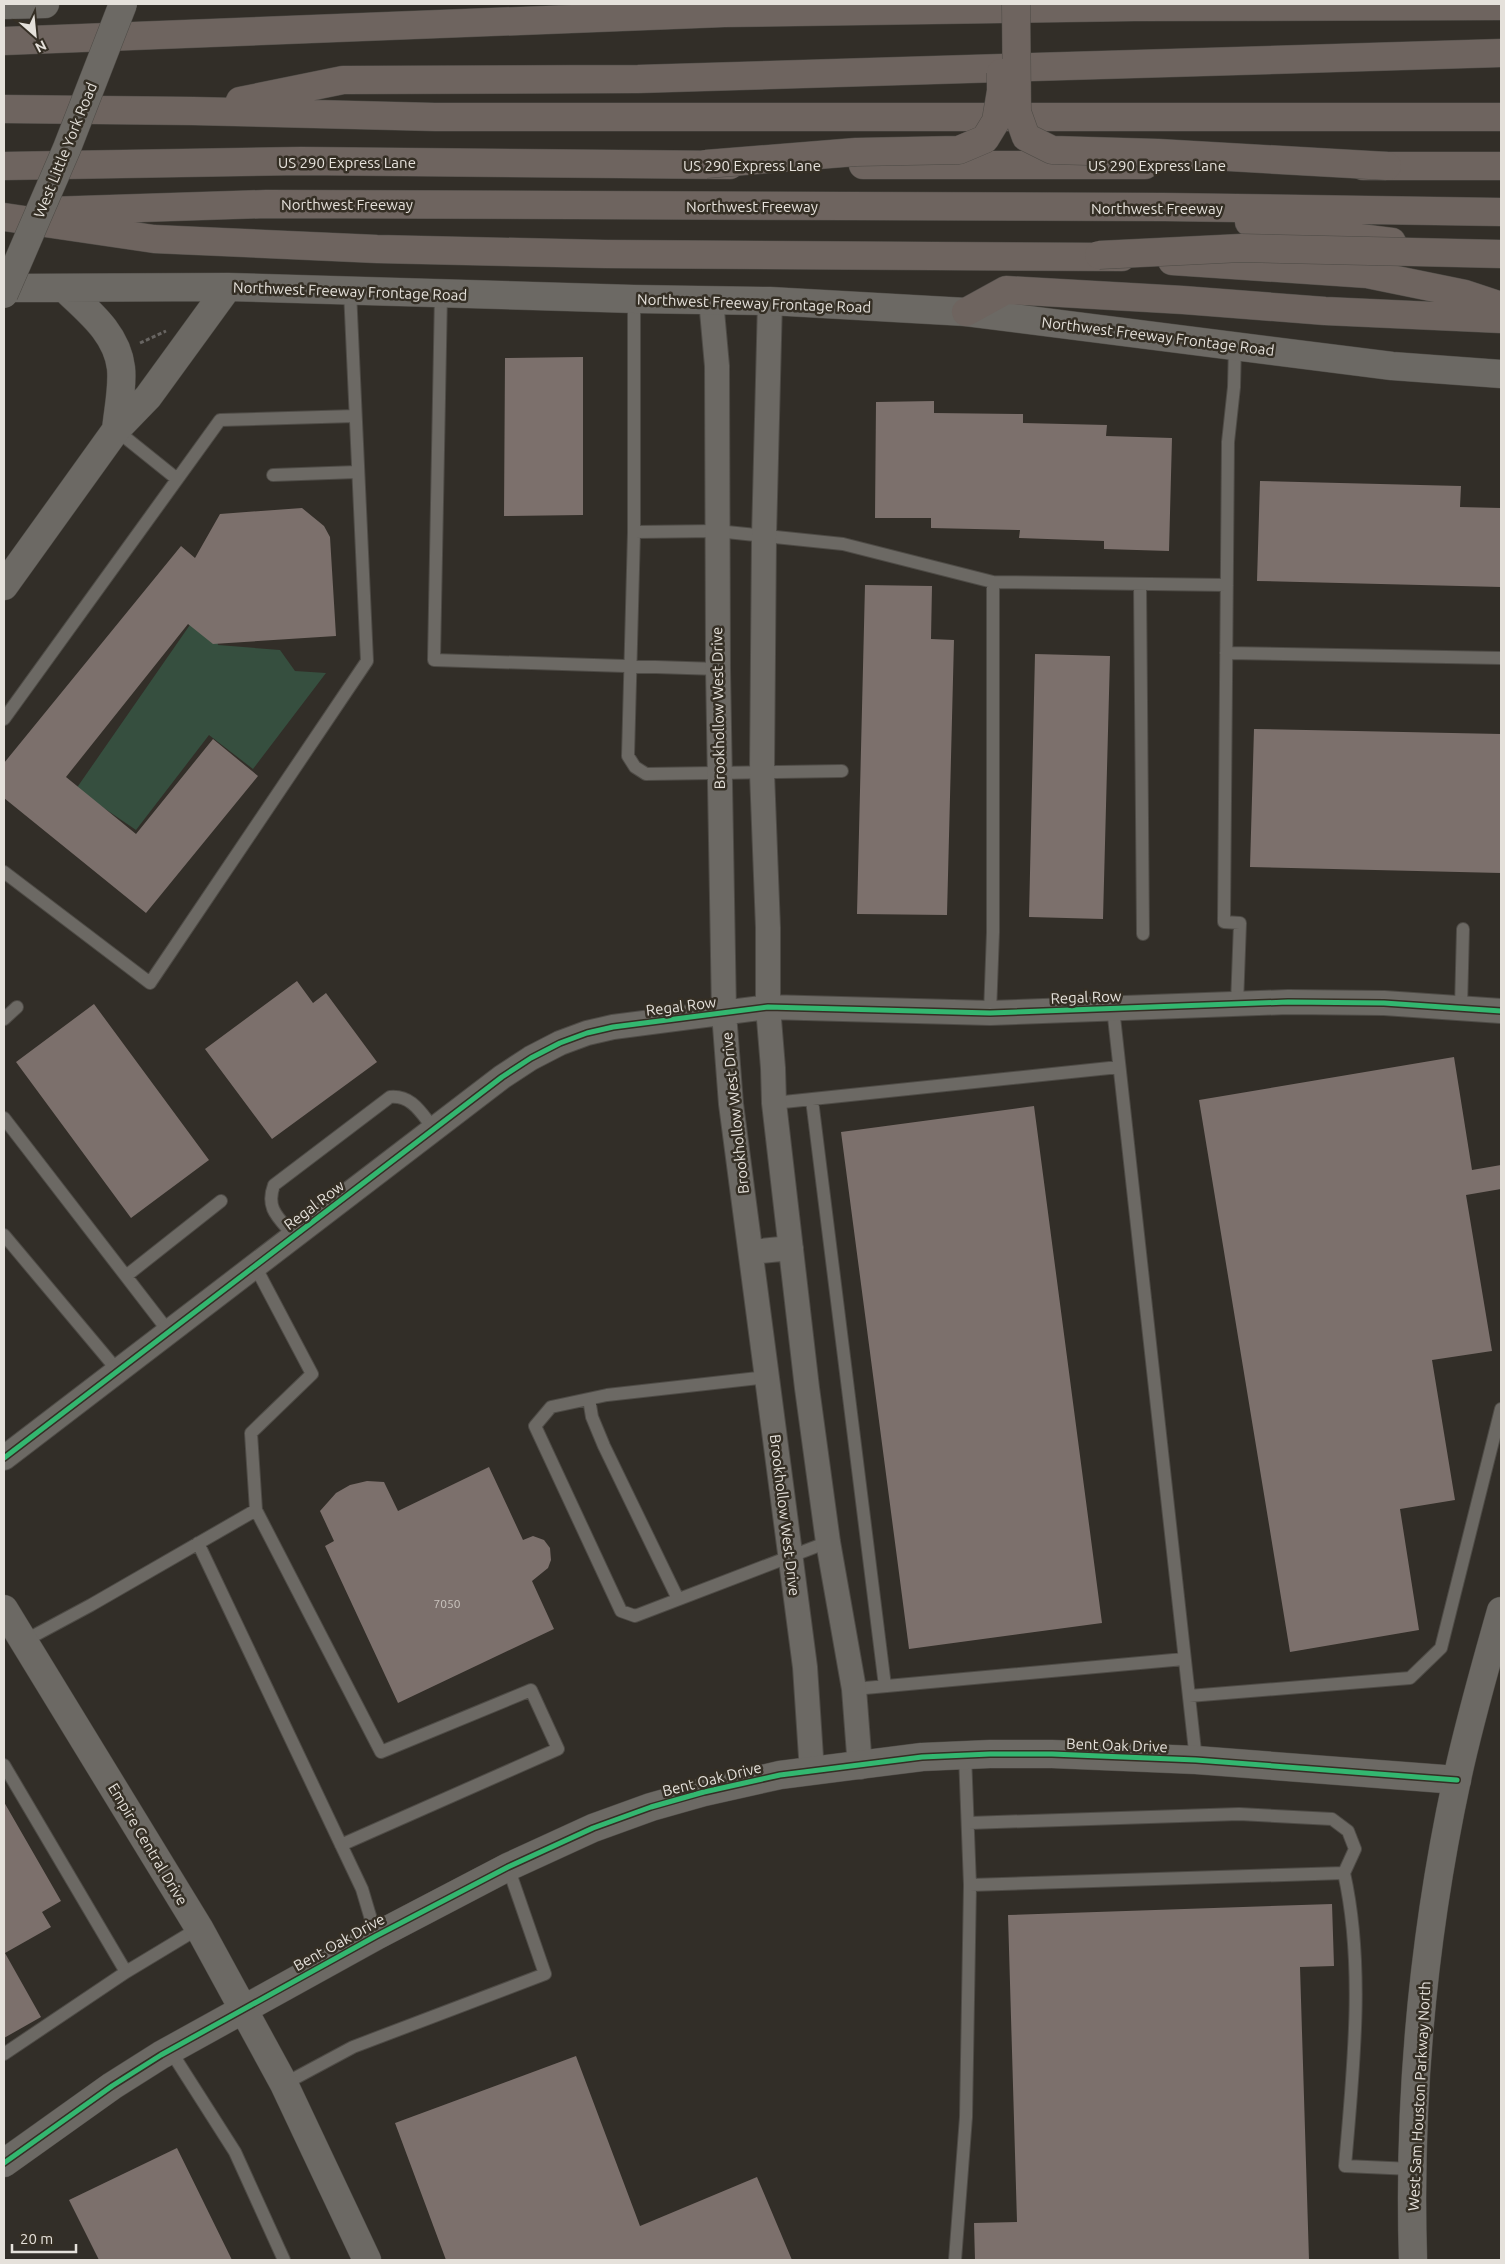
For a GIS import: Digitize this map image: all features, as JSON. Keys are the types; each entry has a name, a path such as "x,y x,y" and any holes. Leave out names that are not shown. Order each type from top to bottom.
{"highway":[{"path":"706,164 856,152 959,150 985,139 996,121 1001,91 1002,4"},
{"path":"1016,4 1017,112 1026,136 1052,150 1158,153 1387,166"},
{"path":"4,40 724,13 1135,7 1501,6"},
{"path":"193,111 343,80 638,79 1501,53"},
{"path":"4,109 193,111 435,117 1501,117"},
{"name":"US 290 Express Lane","path":"4,166 301,161 1501,166"},
{"name":"Northwest Freeway","path":"4,212 266,204 1164,207 1501,212"},
{"path":"1164,207 1303,231 1501,255"},
{"path":"4,217 154,239 376,249 605,254 1099,255 1240,248 1501,255"},
{"path":"1099,255 1367,274 1465,294 1501,306"},
{"path":"966,312 1006,290 1183,300 1324,311 1501,319"}],"main road":[{"path":"4,5 45,4"},
{"name":"West Little York Road","path":"4,294 67,148 123,4"},
{"path":"4,586 116,430 148,397 228,287"},
{"name":"Northwest Freeway Frontage Road","path":"4,288 228,287 634,299 770,301 966,312 1392,366 1501,374"},
{"path":"64,288 101,323 114,343 121,368 116,430"},
{"name":"Empire Central Drive","path":"4,1609 199,1928 244,2008 284,2084 368,2260"},
{"name":"West Sam Houston Parkway North","path":"1413,2260 1412,2169 1419,2034 1425,1971 1457,1780 1482,1677 1501,1611"},
{"name":"Bent Oak Drive","path":"4,2163 112,2086 244,2008 508,1866 593,1828 651,1807 780,1775 860,1767 922,1757 965,1755 1052,1754 1196,1760 1457,1780"}],"street":[{"name":"Brookhollow West Drive","path":"711,300 717,366 719,774 724,1013 732,1104 805,1667 812,1772"},
{"path":"770,301 764,537 762,773 768,928 768,1008 774,1103 806,1388 828,1542 854,1689 860,1767"},
{"name":"Regal Row","path":"4,1458 502,1077 531,1058 560,1043 613,1027 768,1008 990,1013 1288,1002 1384,1003 1501,1011"},
{"path":"751,1252 791,1248"}],"lane":[{"path":"4,872 150,982 367,661 350,291"},
{"path":"441,294 434,660 718,669"},
{"path":"634,299 634,532 632,667 628,756 635,767 646,774 842,771"},
{"path":"1235,345 1234,387 1228,442 1224,922 1240,923 1237,1004"},
{"path":"4,719 220,420 355,416"},
{"path":"116,430 177,479"},
{"path":"273,475 357,472"},
{"path":"634,532 717,530 764,537 843,544 993,582 1227,585"},
{"path":"990,1013 993,932 993,582"},
{"path":"1140,584 1143,934"},
{"path":"1226,653 1501,658"},
{"path":"1461,1007 1463,929"},
{"path":"4,1019 17,1007"},
{"path":"1112,1008 1196,1760"},
{"path":"774,1103 1119,1068"},
{"path":"294,1236 272,1208 270,1196 274,1185 390,1097 400,1096 412,1101 434,1129"},
{"path":"812,1100 885,1686"},
{"path":"4,1118 169,1332"},
{"path":"126,1276 222,1201"},
{"path":"4,1235 118,1370"},
{"path":"255,1266 312,1374 251,1433 256,1510 381,1752 531,1690 558,1749 341,1845"},
{"path":"767,1377 607,1395 551,1407 535,1426 621,1612 635,1616 828,1542"},
{"path":"589,1399 592,1417 604,1446 678,1599"},
{"path":"1189,1696 1410,1678 1441,1648 1501,1409"},
{"path":"24,1641 256,1510"},
{"path":"198,1544 362,1889 376,1936"},
{"path":"854,1689 1184,1658"},
{"path":"954,2260 966,2117 970,1885 965,1755"},
{"path":"4,1765 126,1972"},
{"path":"969,1823 1239,1814 1332,1819 1348,1831 1355,1849 1344,1872 1352,1908 1356,1957 1353,2072 1345,2166 1412,2169"},
{"path":"284,2084 353,2047 545,1974 508,1866"},
{"path":"970,1885 1344,1872"},
{"path":"4,2054 126,1972 199,1928"},
{"path":"170,2050 235,2152 284,2260"}],"path":[{"path":"139,344 172,328"}],"green space":[{"path":"194,619 214,628 218,645 280,650 295,671 326,673 253,769 209,735 136,830 76,789"}],"building":[{"path":"583,357 583,515 504,516 505,358"},
{"path":"934,401 934,413 1023,414 1023,423 1107,425 1106,436 1172,438 1169,551 1104,549 1104,541 1019,538 1020,530 931,528 931,518 875,518 876,402"},
{"path":"1260,481 1461,486 1460,507 1501,508 1501,587 1257,581"},
{"path":"302,508 324,526 330,537 336,636 213,644 188,624 66,777 136,834 213,739 258,776 146,913 4,798 4,763 181,546 195,558 220,514"},
{"path":"865,585 932,586 931,639 954,640 947,915 857,914"},
{"path":"1035,654 1110,656 1103,919 1029,917"},
{"path":"1254,729 1501,734 1501,873 1250,867"},
{"path":"297,981 313,1003 326,993 377,1062 272,1139 205,1049"},
{"path":"94,1004 209,1160 131,1218 16,1062"},
{"path":"1454,1057 1472,1170 1501,1165 1501,1189 1466,1195 1492,1351 1432,1360 1455,1500 1400,1509 1419,1630 1290,1652 1199,1100"},
{"path":"1034,1106 1102,1623 909,1649 841,1132"},
{"path":"489,1467 523,1540 533,1536 544,1540 550,1548 551,1560 548,1568 532,1581 554,1629 398,1703 325,1546 334,1541 320,1511 336,1493 350,1485 367,1481 384,1482 398,1511"},
{"path":"4,1802 61,1901 42,1912 51,1927 5,1953 41,2017 4,2038"},
{"path":"1332,1904 1334,1966 1300,1967 1309,2260 975,2260 974,2223 1017,2222 1008,1915"},
{"path":"576,2056 640,2226 757,2177 792,2260 446,2260 395,2123"},
{"path":"177,2148 232,2260 99,2260 69,2200"}],"cycle path":[{"path":"4,1458 502,1077 531,1058 560,1043 587,1033 613,1027 768,1007 990,1013 1288,1002 1384,1003 1501,1011"},
{"path":"4,2163 112,2086 161,2055 376,1936 508,1867 593,1828 651,1807 704,1792 780,1775 922,1757 990,1754 1052,1754 1196,1760 1457,1780"}]}
